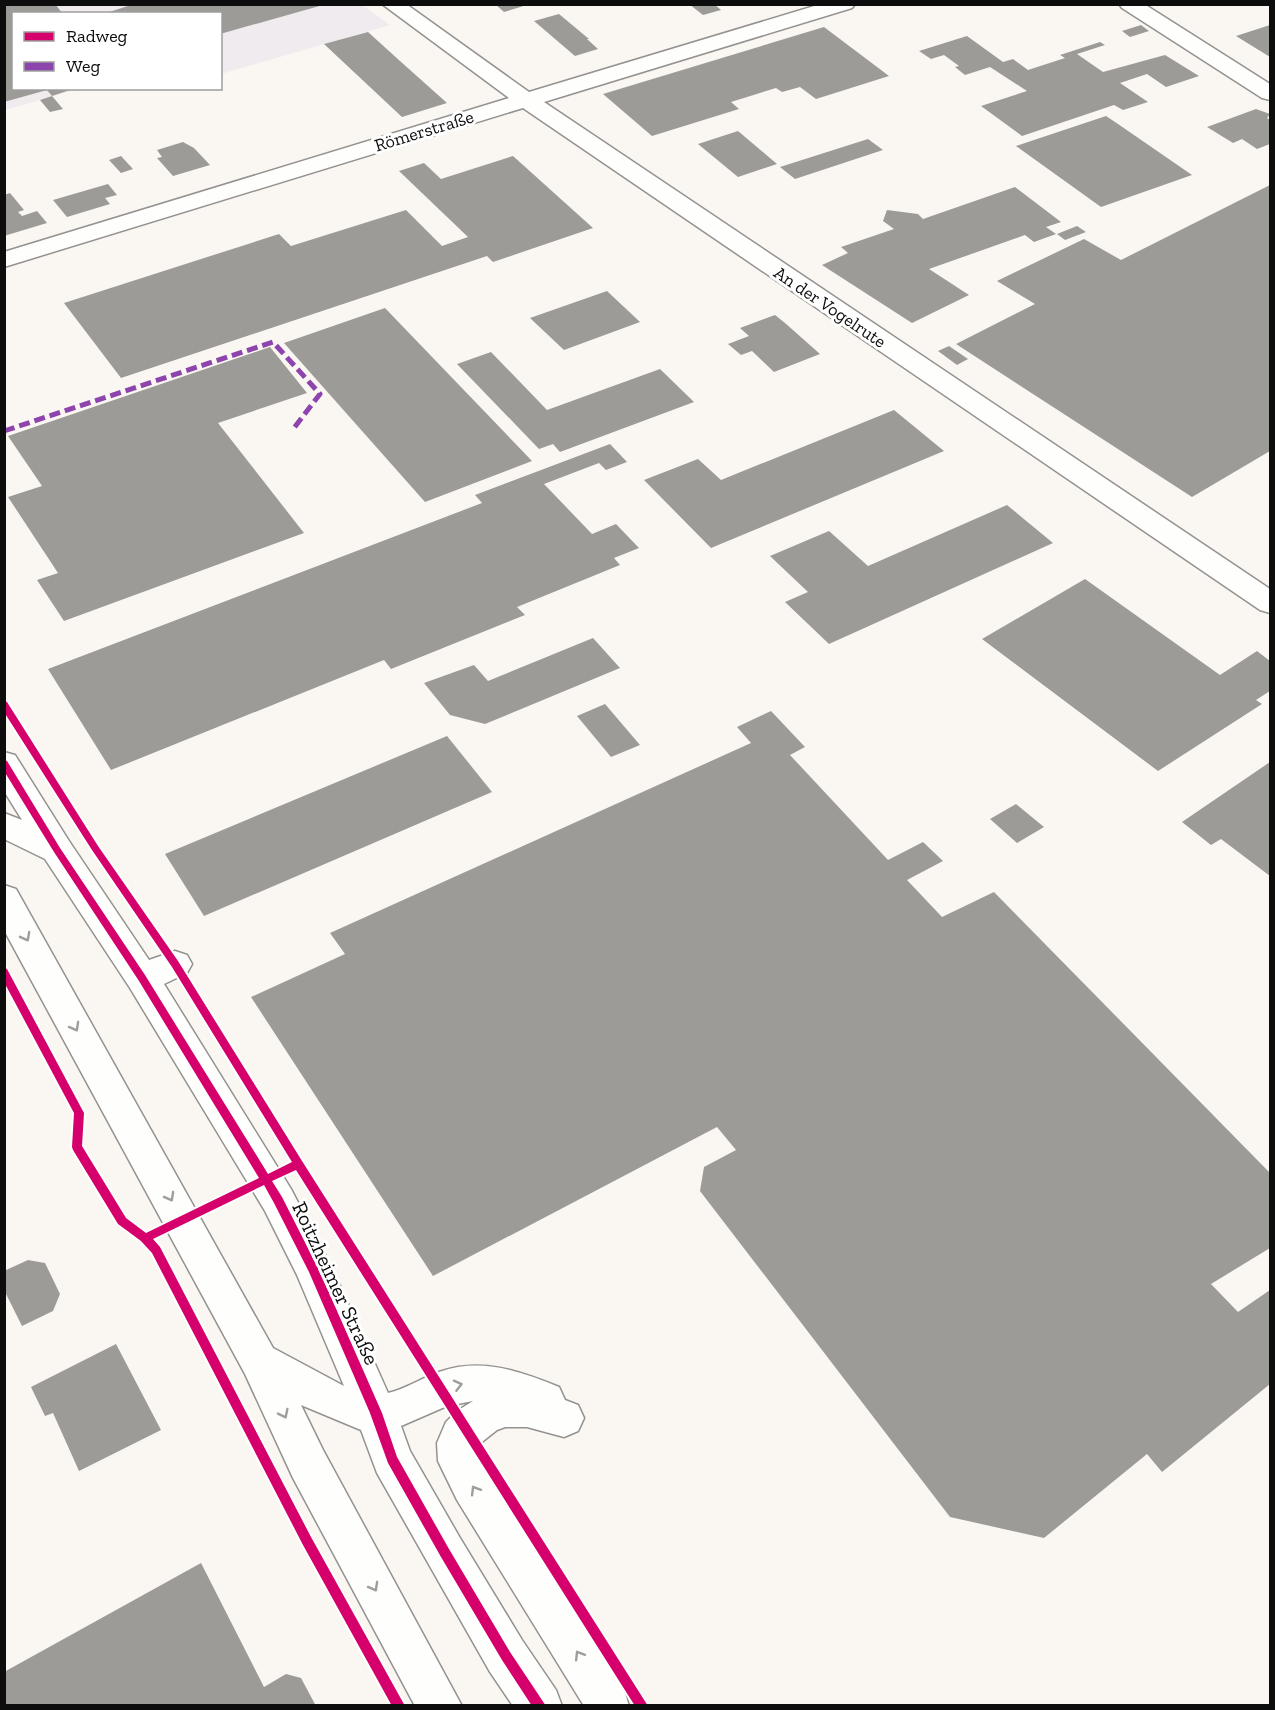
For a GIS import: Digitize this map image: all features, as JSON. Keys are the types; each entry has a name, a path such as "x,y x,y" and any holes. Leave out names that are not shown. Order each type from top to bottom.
{"street":[{"name":"An der Vogelrute","path":"392,4 526,100 1270,603"},
{"name":"Römerstraße","path":"4,260 845,4"},
{"path":"1129,4 1270,93"},
{"name":"Roitzheimer Straße","path":"4,763 17,824 57,850 142,978 265,1180 314,1269 376,1413 392,1459 444,1553 506,1656 540,1706"},
{"path":"4,898 259,1361 308,1464 440,1706"},
{"path":"142,978 175,964"},
{"path":"259,1361 351,1409 376,1413 404,1407 441,1389 470,1382 497,1383 548,1401 564,1418 534,1409 508,1407 485,1414 466,1428 459,1438 457,1452 472,1486 605,1695 607,1706"}],"path":[{"path":"182,1220 265,1180"}],"shaded area":[{"path":"5,5 362,5 390,25 222,74 222,12 12,12 12,90 75,90 5,110"}],"building":[{"path":"4,4 55,4 61,12 12,12 12,90 47,90 4,102"},
{"path":"134,4 323,4 222,33 222,12 109,12"},
{"path":"495,4 527,4 527,5 504,12"},
{"path":"689,4 714,4 721,10 703,15"},
{"path":"559,14 598,49 575,56 534,21"},
{"path":"1141,25 1149,31 1130,37 1122,31"},
{"path":"1270,25 1270,57 1236,36"},
{"path":"824,27 889,76 816,99 800,87 782,92 776,88 731,102 739,109 652,136 603,94"},
{"path":"368,32 447,103 402,117 324,44"},
{"path":"967,36 1003,62 1013,59 1028,70 1065,58 1060,55 1100,42 1105,45 1077,54 1103,72 1165,55 1199,76 1166,87 1147,74 1120,83 1148,102 1123,110 1114,105 1022,136 981,106 1027,91 990,67 965,75 955,67 959,66 944,55 931,59 919,51"},
{"path":"47,90 70,90 52,96"},
{"path":"52,96 63,109 50,112 40,100"},
{"path":"1256,109 1270,114 1267,118 1270,120 1270,144 1257,149 1242,139 1233,143 1207,127"},
{"path":"1106,116 1192,175 1101,207 1016,146"},
{"path":"738,131 777,164 738,177 698,144"},
{"path":"868,139 883,150 795,179 780,167"},
{"path":"183,142 194,148 210,165 173,176 157,158 162,157 157,150"},
{"path":"121,156 133,169 121,173 109,160"},
{"path":"513,156 593,228 493,262 487,256 121,378 64,303 279,234 291,246 406,210 442,246 468,237 399,171 424,163 441,179"},
{"path":"108,184 117,195 105,198 110,204 67,217 53,200"},
{"path":"1270,185 1270,451 1192,497 956,344 1035,304 997,281 1084,239 1121,260"},
{"path":"1015,187 1061,222 1046,227 1056,234 1034,242 1025,235 929,269 969,295 912,323 822,265 848,253 841,247 894,229 883,221 887,210 918,214 923,219"},
{"path":"10,193 24,210 18,212 22,216 37,211 47,223 4,236 4,195"},
{"path":"1077,226 1086,232 1065,240 1057,234"},
{"path":"607,291 640,322 564,350 530,318"},
{"path":"385,308 532,461 425,502 284,343"},
{"path":"775,315 820,354 774,372 752,351 741,355 728,344 749,336 740,328"},
{"path":"949,346 968,359 957,365 938,351"},
{"path":"270,347 307,393 218,423 304,533 64,621 37,580 58,573 8,497 42,486 8,436"},
{"path":"491,352 547,410 660,369 694,402 560,452 553,444 539,449 457,364"},
{"path":"894,410 944,451 711,548 644,480 698,459 721,480"},
{"path":"610,444 627,462 606,470 599,463 544,484 592,534 616,524 639,548 614,558 620,565 517,607 525,615 391,669 384,660 111,770 48,669 482,503 475,495"},
{"path":"1007,505 1053,543 829,644 785,602 808,592 770,556 829,531 868,566"},
{"path":"1085,579 1220,675 1257,651 1270,661 1270,691 1256,700 1262,704 1158,771 982,639"},
{"path":"593,638 620,668 485,724 450,715 424,683 474,665 488,681"},
{"path":"605,704 640,745 611,757 577,716"},
{"path":"771,711 805,747 790,755 888,860 923,842 943,861 907,880 942,917 994,892 1270,1173 1270,1248 1211,1284 1238,1312 1270,1290 1270,1384 1162,1472 1147,1454 1044,1538 950,1517 700,1191 704,1167 736,1150 717,1127 433,1276 251,997 345,954 330,933 751,743 737,727"},
{"path":"447,736 492,792 204,916 165,854"},
{"path":"1270,762 1270,876 1221,839 1211,845 1182,822"},
{"path":"1016,804 1044,827 1017,843 990,819"},
{"path":"28,1260 45,1263 60,1294 53,1311 22,1326 4,1290 4,1271"},
{"path":"116,1344 161,1430 79,1471 53,1413 45,1416 31,1387"},
{"path":"201,1563 264,1687 286,1674 301,1678 316,1706 4,1706 4,1672"}],"marked path":[{"path":"4,431 273,342 320,394 294,428"}],"cycle path":[{"path":"4,704 95,848 175,964 298,1164 642,1706"},
{"path":"4,763 57,850 142,978 278,1200 314,1270 376,1413 392,1459 506,1656 540,1706"},
{"path":"4,972 79,1113 77,1147 122,1221 145,1238 156,1250 307,1541 399,1706"},
{"path":"145,1238 298,1164"}]}
